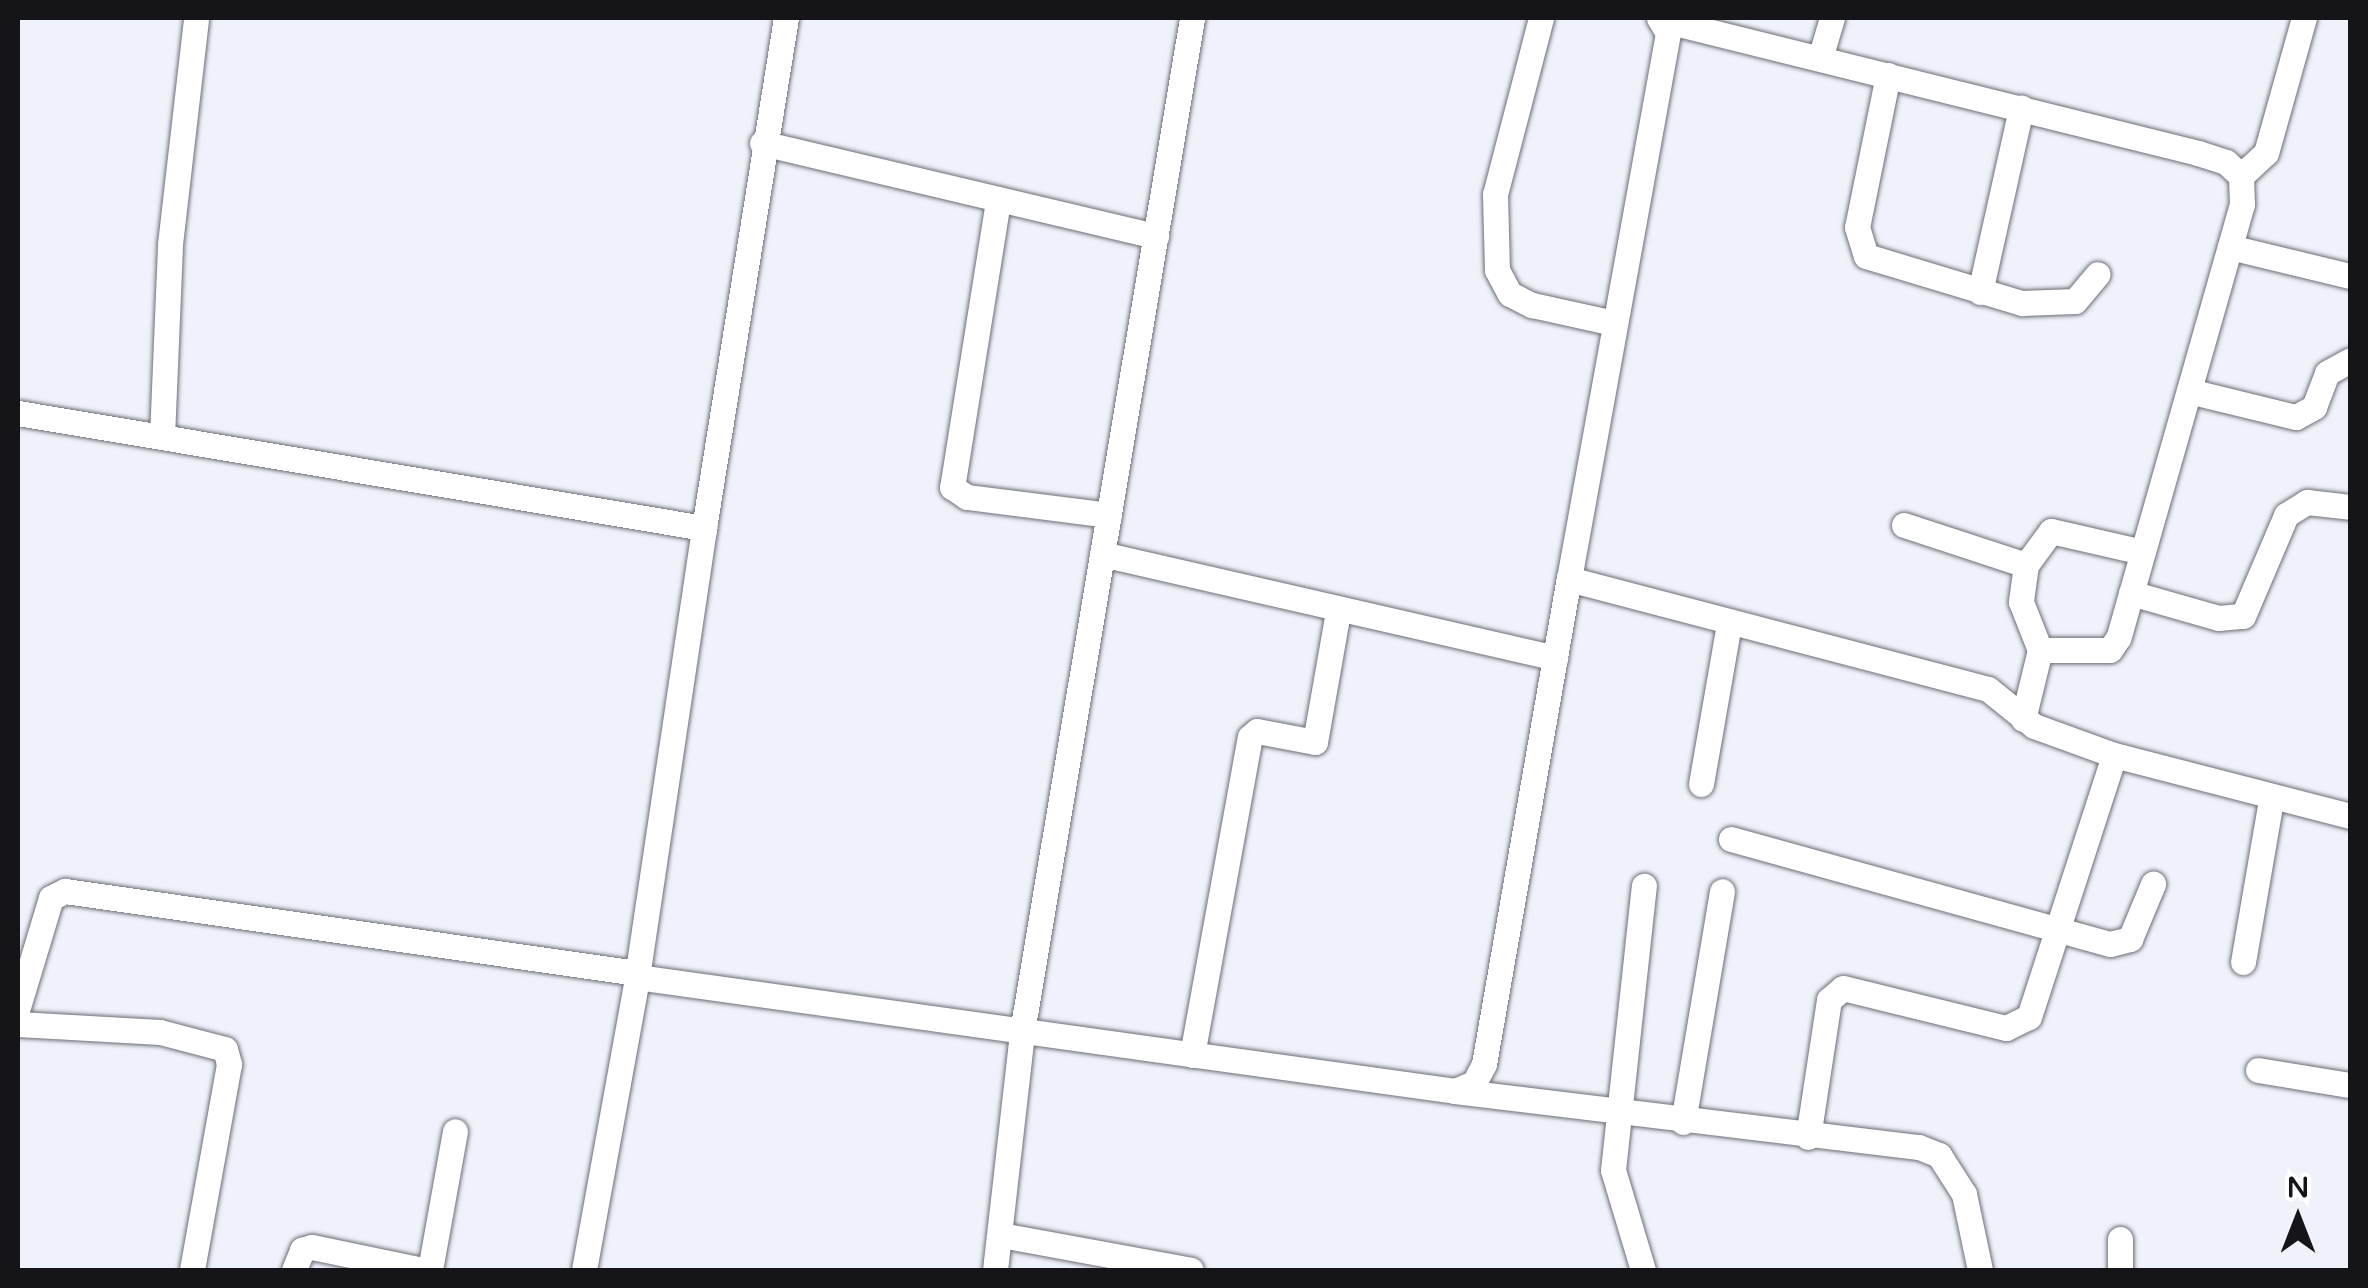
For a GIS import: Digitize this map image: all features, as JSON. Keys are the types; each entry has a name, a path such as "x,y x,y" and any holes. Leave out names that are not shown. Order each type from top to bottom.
{"street":[{"path":"162,437 170,244 196,18"},
{"path":"584,1270 637,975 762,143 786,18"},
{"path":"996,1270 1023,1026 1192,18"},
{"path":"1540,18 1496,194 1497,270 1510,294 1532,305 1614,323"},
{"path":"1820,58 1832,18"},
{"path":"2241,176 2266,153 2304,18"},
{"path":"1455,1091 1474,1083 1484,1064 1668,33 1661,19"},
{"path":"1661,19 1728,28 1820,58 2212,157 2241,176 2244,190 2230,247 2131,593 2110,650 2040,650"},
{"path":"1888,75 1857,226 1860,250 1980,292 2065,304 2085,293 2098,274"},
{"path":"1980,292 2022,108"},
{"path":"762,143 1156,236"},
{"path":"998,201 952,487 968,497 1109,515"},
{"path":"2230,247 2350,276"},
{"path":"2188,390 2296,417 2314,407 2327,373 2350,360"},
{"path":"18,413 704,528"},
{"path":"2131,593 2218,618 2243,616 2286,515 2306,502 2350,508"},
{"path":"1904,526 2026,565"},
{"path":"2023,719 2040,650 2022,602 2026,565 2052,531 2143,552"},
{"path":"1102,554 1555,658"},
{"path":"1569,579 1988,689 2023,719 2114,755 2271,800 2350,816"},
{"path":"1192,1055 1250,737 1257,731 1314,742 1338,610"},
{"path":"1701,784 1729,624"},
{"path":"1808,1137 1833,994 1862,988 2016,1028 2036,1008 2058,925 2114,755"},
{"path":"2243,962 2271,800"},
{"path":"1730,839 2125,944 2153,884"},
{"path":"1643,1270 1617,1194 1615,1115 1644,886"},
{"path":"18,1008 51,898 64,891 637,975 1023,1026 1192,1055 1615,1115 1939,1154 1964,1194 1980,1270"},
{"path":"1682,1122 1722,892"},
{"path":"18,1024 160,1032 225,1049 229,1064 192,1270"},
{"path":"2258,1070 2350,1085"},
{"path":"294,1270 302,1250 312,1248 426,1270 455,1131"},
{"path":"1001,1235 1191,1270"},
{"path":"2120,1239 2120,1270"}]}
